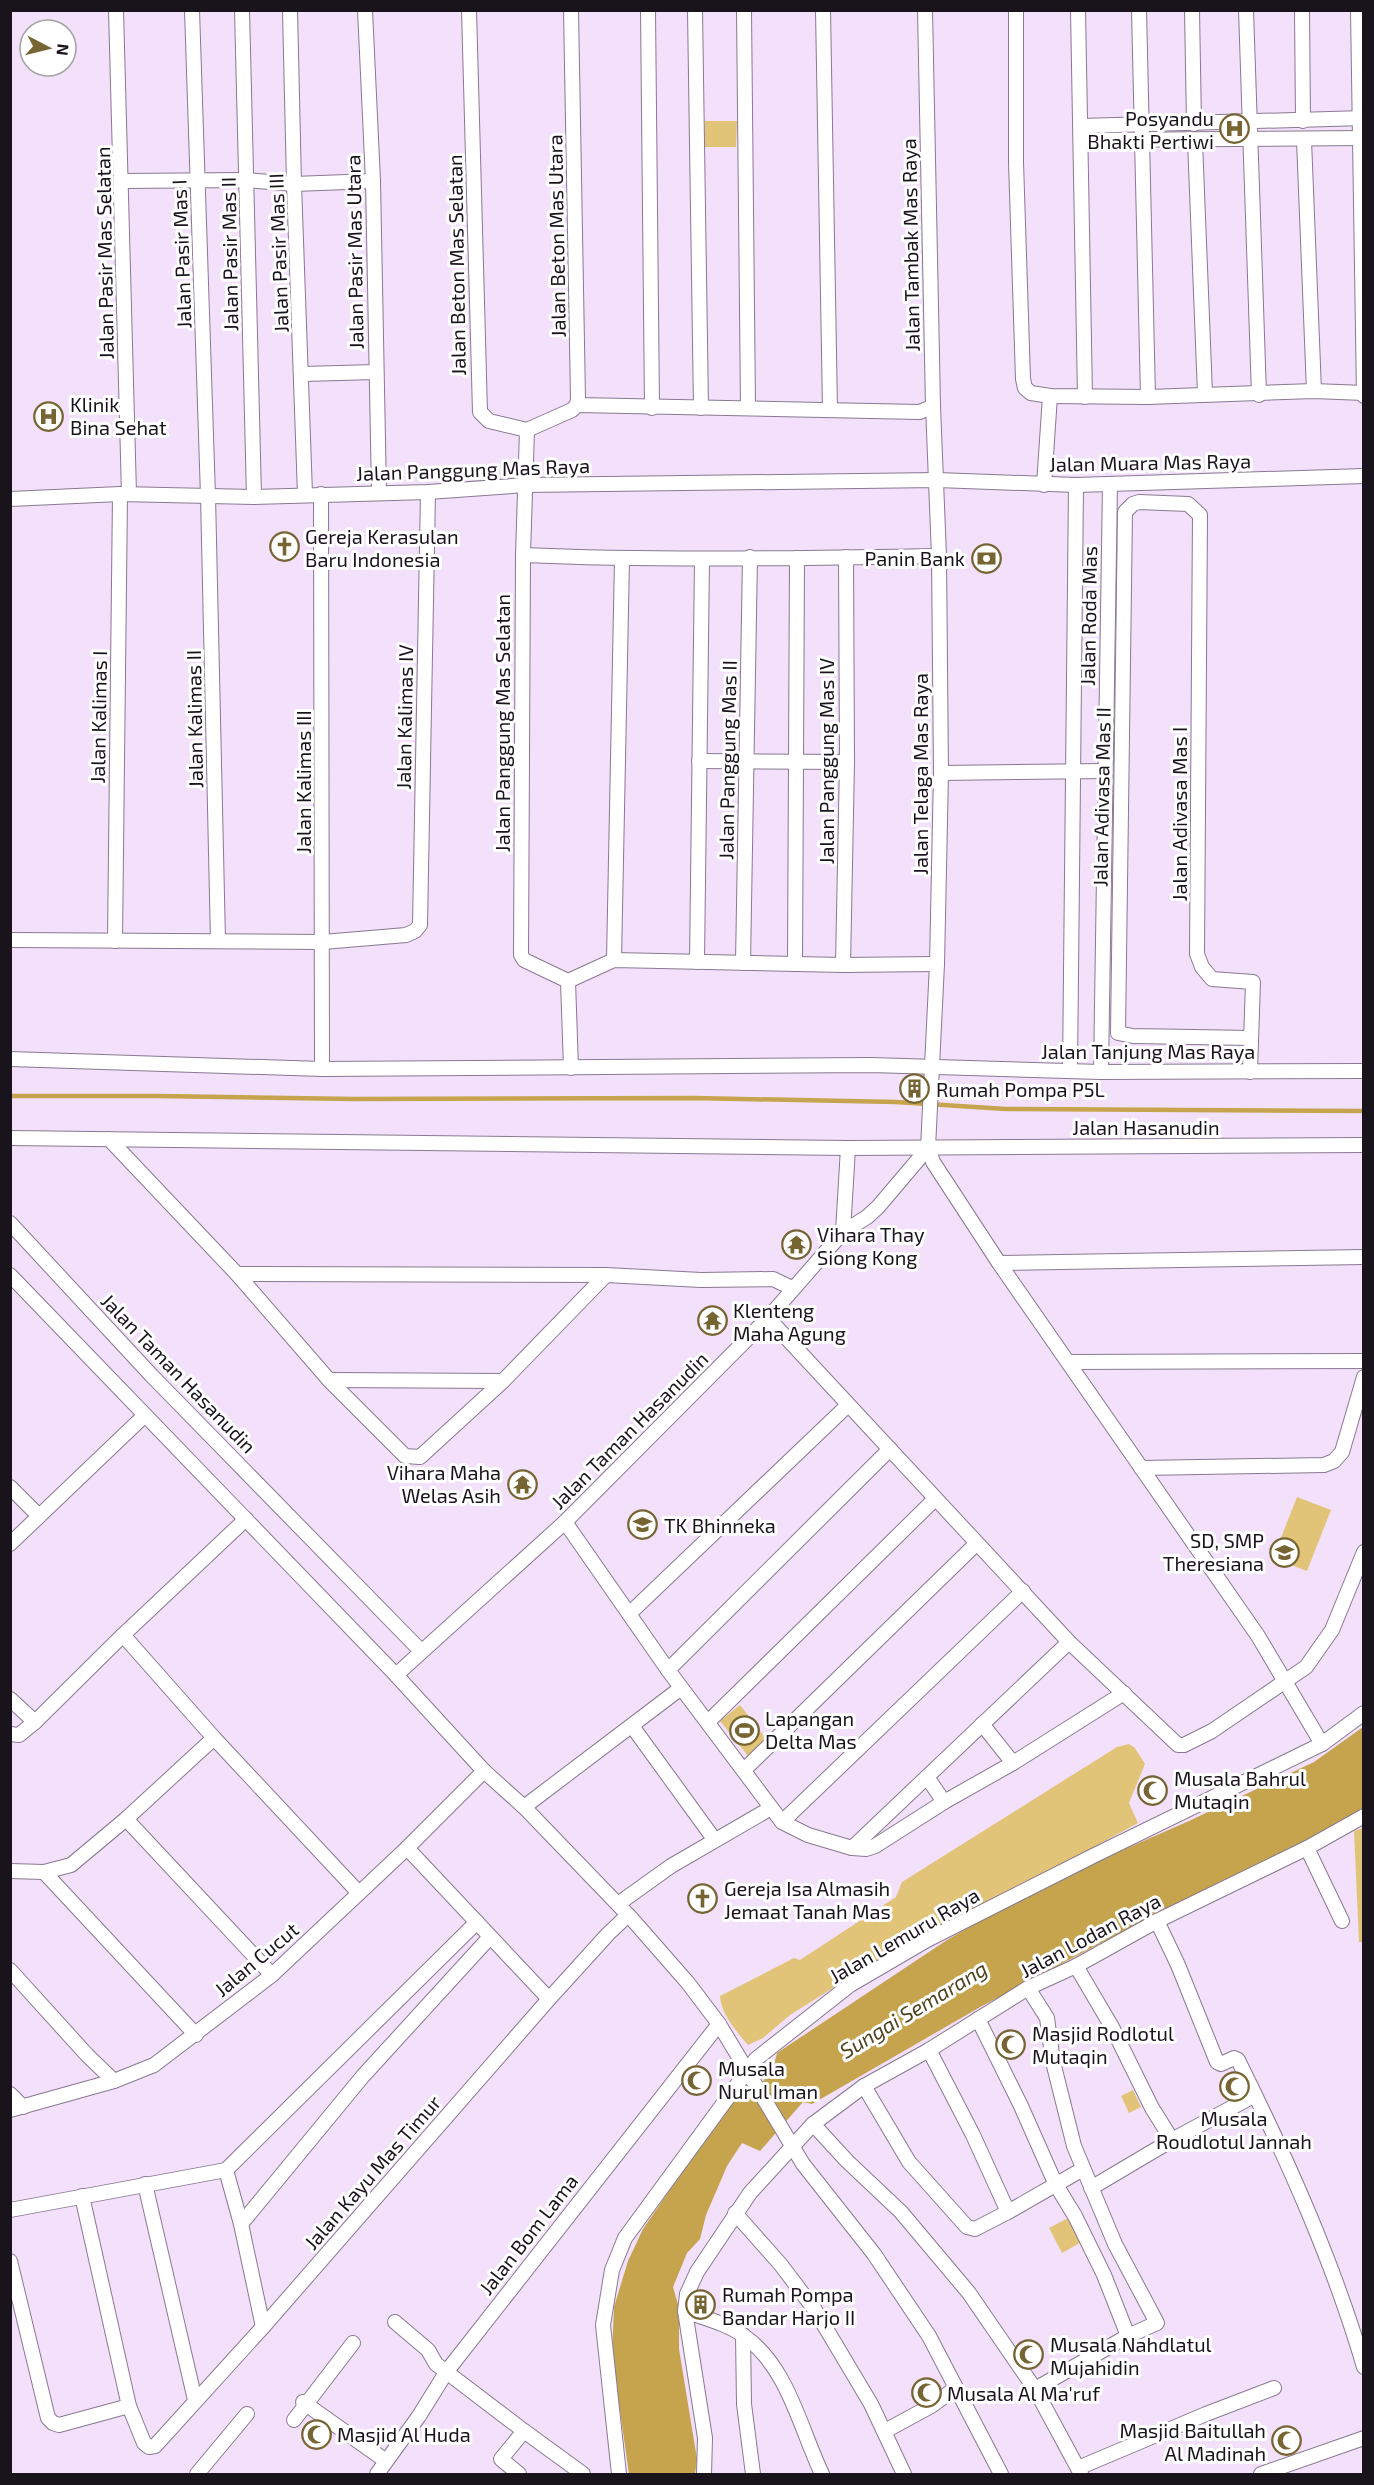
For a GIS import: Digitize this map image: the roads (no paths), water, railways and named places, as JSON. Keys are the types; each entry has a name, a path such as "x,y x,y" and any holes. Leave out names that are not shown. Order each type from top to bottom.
{"street":[{"name":"Jalan Pasir Mas Selatan","path":"117,10 122,181 124,494"},
{"name":"Jalan Pasir Mas I","path":"192,10 208,496"},
{"name":"Jalan Pasir Mas II","path":"243,10 254,497"},
{"name":"Jalan Pasir Mas III","path":"290,10 305,494"},
{"name":"Jalan Pasir Mas Utara","path":"365,10 373,181 379,492"},
{"name":"Jalan Beton Mas Selatan","path":"469,10 480,412 489,421 527,430"},
{"name":"Jalan Beton Mas Utara","path":"571,10 577,405"},
{"path":"648,10 652,408"},
{"path":"695,10 701,408"},
{"path":"744,10 748,408"},
{"path":"823,10 830,410"},
{"name":"Jalan Tambak Mas Raya","path":"926,10 933,406 937,480"},
{"path":"1016,10 1016,162 1023,380 1025,388 1031,393 1084,397 1259,395 1314,391 1363,394 1362,119 1358,10"},
{"path":"1078,10 1084,397"},
{"path":"1139,10 1148,397"},
{"path":"1192,10 1194,124"},
{"path":"1246,10 1252,122 1259,395"},
{"path":"1302,10 1303,120"},
{"path":"1081,126 1362,119"},
{"path":"1081,140 1141,142 1362,139"},
{"path":"1304,140 1314,391"},
{"path":"1195,141 1205,394"},
{"path":"122,181 246,180 294,184 373,181"},
{"path":"303,374 376,372"},
{"path":"1044,484 1050,396"},
{"path":"526,485 527,430 572,410 577,405 920,412 933,406"},
{"name":"Jalan Muara Mas Raya","path":"937,480 1076,485 1364,477"},
{"name":"Jalan Panggung Mas Raya","path":"10,500 124,494 254,497 428,492 526,485 937,480"},
{"name":"Jalan Telaga Mas Raya","path":"928,1145 937,964 941,773 937,480"},
{"name":"Jalan Roda Mas","path":"1101,1072 1110,484"},
{"name":"Jalan Panggung Mas Selatan","path":"526,485 522,555 520,951 524,960 568,981"},
{"name":"Jalan Roda Mas","path":"1070,1071 1076,485"},
{"name":"Jalan Kalimas IV","path":"322,942 406,935 415,931 420,925 428,492"},
{"name":"Jalan Kalimas I","path":"115,941 124,494"},
{"name":"Jalan Kalimas III","path":"321,494 322,1069"},
{"name":"Jalan Kalimas II","path":"208,496 218,941"},
{"name":"Jalan Adivasa Mas II","path":"1200,515 1188,504 1158,502 1139,502 1133,504 1125,512 1118,1033 1122,1035 1251,1038"},
{"name":"Jalan Adivasa Mas I","path":"1200,515 1197,954 1202,967 1212,979 1252,982 1250,1072"},
{"path":"522,555 702,560 750,557 939,556"},
{"name":"Jalan Panggung Mas II","path":"743,963 750,557"},
{"name":"Jalan Panggung Mas IV","path":"843,965 847,762 846,557"},
{"path":"795,964 797,558"},
{"path":"614,960 622,559"},
{"path":"696,962 702,560"},
{"path":"699,761 847,762"},
{"path":"941,773 1104,771"},
{"path":"10,940 322,942"},
{"path":"571,1068 568,981 614,960 843,965 937,964"},
{"name":"Jalan Tanjung Mas Raya","path":"10,1059 322,1069 871,1065 933,1072 1364,1071"},
{"name":"Jalan Hasanudin","path":"10,1138 848,1149 928,1145 1364,1145"},
{"path":"109,1139 237,1274 330,1380 405,1455 414,1458 420,1457 503,1381 606,1275"},
{"path":"928,1145 933,1162 999,1263 1252,1627 1322,1744"},
{"name":"Jalan Taman Hasanudin","path":"396,1675 565,1522 768,1318 843,1232 878,1207 928,1145"},
{"path":"843,1232 848,1149"},
{"name":"Jalan Taman Hasanudin","path":"10,1223 152,1376 421,1652"},
{"path":"999,1263 1364,1257"},
{"path":"237,1274 606,1275 701,1280 773,1279 792,1288"},
{"path":"10,1275 32,1295 144,1416 396,1675 484,1771 524,1807 618,1904 688,1983 719,2024 803,2164 874,2254 929,2336 1001,2475"},
{"path":"768,1318 1069,1642 1181,1746 1212,1731 1286,1682 1313,1659 1332,1630 1364,1552"},
{"path":"1068,1362 1364,1362"},
{"path":"1141,1468 1324,1465 1334,1461 1342,1452 1364,1377"},
{"path":"330,1380 503,1381"},
{"path":"629,1614 848,1404"},
{"path":"10,1544 144,1416"},
{"path":"668,1670 890,1449"},
{"path":"10,1487 39,1516"},
{"path":"708,1722 935,1499"},
{"path":"10,1734 19,1735 35,1722 246,1519"},
{"path":"565,1522 668,1670 771,1808 782,1822 808,1835 852,1848 875,1846 1124,1693"},
{"path":"744,1770 976,1544"},
{"path":"782,1822 1023,1592"},
{"path":"123,1635 214,1738 359,1893"},
{"path":"852,1848 1069,1642"},
{"path":"524,1807 681,1688"},
{"path":"10,1699 35,1722"},
{"name":"Jalan Lemuru Raya","path":"619,2475 603,2325 612,2270 625,2238 748,2074 756,2059 850,1985 917,1946 1093,1856 1322,1744 1364,1713"},
{"path":"982,1724 1013,1763"},
{"path":"632,1726 714,1839"},
{"path":"10,1871 44,1872 71,1865 126,1819 214,1738"},
{"name":"Jalan Cucut","path":"17,2108 114,2080 154,2065 196,2035 272,1975 407,1848 484,1771"},
{"path":"927,1777 944,1802"},
{"path":"618,1904 714,1839 771,1808"},
{"name":"Jalan Lodan Raya","path":"704,2475 705,2438 685,2311 687,2294 697,2272 735,2213 788,2141 864,2086 928,2050 1028,1988 1076,1966 1157,1921 1307,1848 1364,1816"},
{"path":"126,1819 272,1975"},
{"path":"407,1848 549,1999"},
{"path":"1307,1848 1342,1921"},
{"path":"44,1872 196,2035"},
{"name":"Jalan Kayu Mas Timur","path":"129,2406 144,2443 149,2447 155,2446 263,2327 549,1999 628,1915"},
{"path":"1157,1921 1178,1965 1217,2062 1221,2064 1236,2059 1297,2185 1364,2367"},
{"path":"10,2210 226,2170 477,1922"},
{"path":"241,2224 363,2076 490,1937"},
{"path":"1076,1966 1112,2027 1152,2108 1172,2140"},
{"path":"10,1970 87,2055 114,2080"},
{"path":"1028,1988 1047,2018 1053,2062 1074,2146 1115,2244 1157,2323 1128,2336 1035,2389"},
{"path":"978,2019 1021,2106 1056,2185 1104,2275 1128,2336"},
{"name":"Jalan Bom Lama","path":"377,2475 419,2416 447,2371 719,2024"},
{"path":"928,2050 973,2135 1008,2212"},
{"path":"864,2086 909,2162 967,2227 975,2229 1083,2169"},
{"path":"10,2094 17,2108"},
{"path":"1091,2188 1255,2095"},
{"path":"813,2124 901,2212 969,2293 1035,2389 1080,2471 1206,2414 1274,2388"},
{"path":"226,2170 241,2224 263,2327"},
{"path":"144,2184 195,2400"},
{"path":"10,2261 48,2418 52,2423 59,2425 129,2406 82,2196"},
{"path":"735,2213 781,2265 815,2310 885,2431 904,2475"},
{"path":"685,2311 743,2335 761,2349 773,2366 822,2475"},
{"path":"395,2322 428,2350 436,2364 583,2475"},
{"path":"743,2335 744,2404 753,2475"},
{"path":"294,2420 304,2403 353,2343"},
{"path":"885,2431 931,2406 956,2388"},
{"path":"304,2403 386,2461"},
{"path":"197,2475 247,2414"},
{"path":"519,2475 501,2459 524,2431"},
{"path":"1261,2475 1364,2438"}],"water":[{"name":"Sungai Semarang","path":"1363,1727 1363,1810 1312,1841 1163,1910 982,2006 812,2104 803,2102 760,2151 742,2143 727,2166 706,2215 700,2239 687,2253 673,2287 679,2308 679,2349 697,2459 695,2474 629,2474 612,2354 614,2307 628,2261 643,2229 741,2086 755,2091 773,2069 777,2053 947,1940 1043,1885 1189,1821 1314,1762"}],"waterway":[{"path":"10,1096 355,1099 693,1098 896,1102 1006,1109 1364,1111"}],"place":[{"name":"Posyandu Bhakti Pertiwi","path":"1235,129"},
{"name":"Klinik Bina Sehat","path":"49,416"},
{"name":"Gereja Kerasulan Baru Indonesia","path":"284,547"},
{"name":"Panin Bank","path":"986,558"},
{"name":"Rumah Pompa P5L","path":"915,1089"},
{"name":"Vihara Thay Siong Kong","path":"796,1245"},
{"name":"Klenteng Maha Agung","path":"712,1321"},
{"name":"Vihara Maha Welas Asih","path":"522,1484"},
{"name":"TK Bhinneka","path":"643,1525"},
{"name":"SD, SMP Theresiana","path":"1285,1552"},
{"name":"Lapangan Delta Mas","path":"744,1730"},
{"name":"Musala Bahrul Mutaqin","path":"1153,1790"},
{"name":"Gereja Isa Almasih Jemaat Tanah Mas","path":"703,1899"},
{"name":"Masjid Rodlotul Mutaqin","path":"1011,2045"},
{"name":"Musala Nurul Iman","path":"697,2080"},
{"name":"Musala Roudlotul Jannah","path":"1234,2087"},
{"name":"Rumah Pompa Bandar Harjo II","path":"701,2305"},
{"name":"Musala Nahdlatul Mujahidin","path":"1029,2355"},
{"name":"Musala Al Ma'ruf","path":"926,2393"},
{"name":"Masjid Al Huda","path":"316,2434"},
{"name":"Masjid Baitullah Al Madinah","path":"1287,2441"}]}
